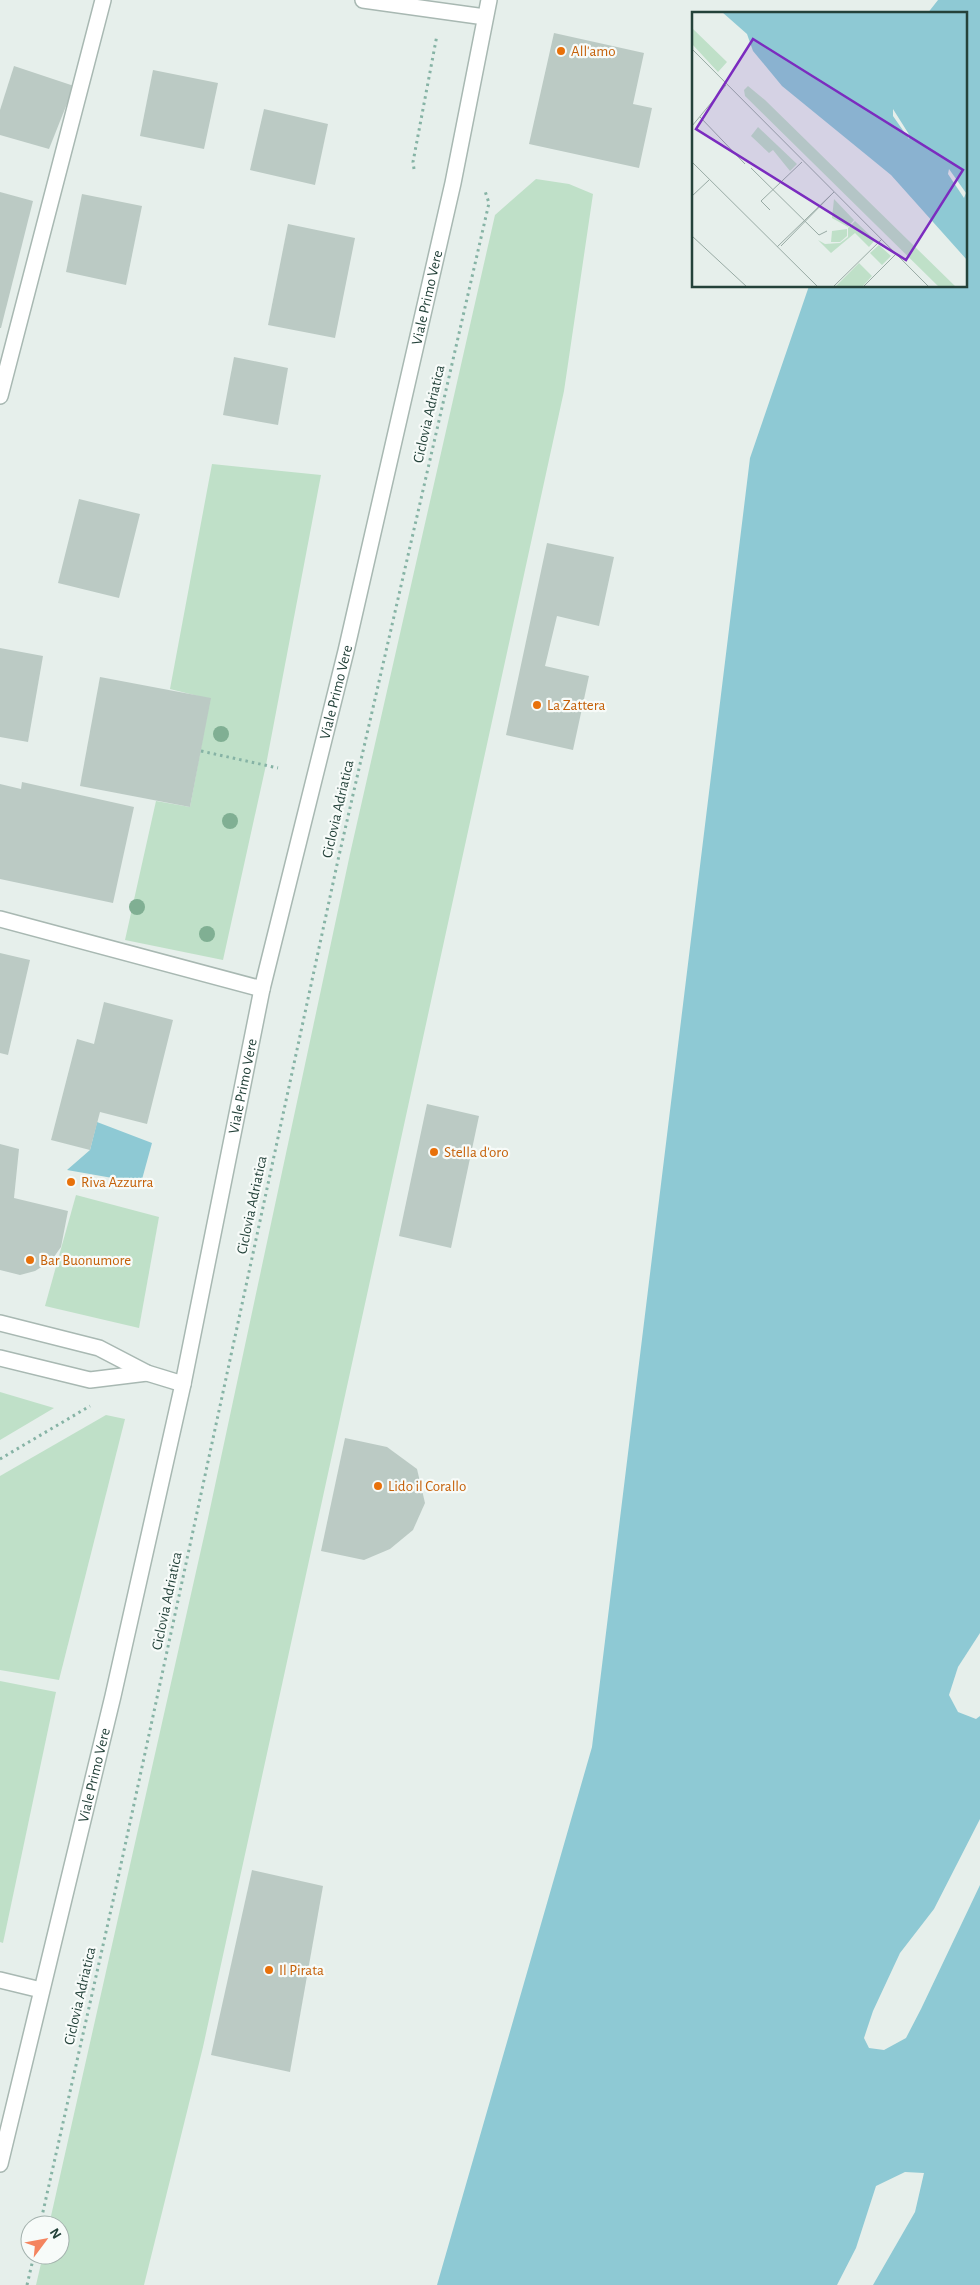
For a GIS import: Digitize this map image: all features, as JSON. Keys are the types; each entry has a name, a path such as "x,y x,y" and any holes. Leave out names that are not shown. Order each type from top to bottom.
{"street":[{"path":"0,396 104,0"},
{"path":"363,0 485,17"},
{"name":"Viale Primo Vere","path":"0,2164 113,1696 183,1384 262,989 351,631 453,184 489,0"},
{"path":"0,919 262,989"},
{"path":"0,1323 98,1348 146,1373 183,1384"},
{"path":"0,1358 90,1380 146,1373"},
{"path":"0,1980 41,1990"}],"path":[{"path":"414,169 413,162 438,32"},
{"name":"Ciclovia Adriatica","path":"42,2215 117,1883 336,869 489,203 485,191"},
{"path":"200,751 278,768"},
{"path":"0,1458 98,1401"},
{"path":"27,2285 32,2265"}],"green space":[{"path":"536,179 569,184 593,194 564,391 203,2047 144,2285 36,2285 41,2265 70,2265 70,2215 51,2215 207,1523 350,854 495,215"},
{"path":"212,464 321,475 266,765 223,960 125,940 156,801 190,807 210,699 170,689"},
{"path":"76,1195 159,1217 139,1328 45,1306"},
{"path":"0,1392 54,1408 0,1440"},
{"path":"106,1415 125,1419 59,1680 0,1670 0,1476"},
{"path":"0,1681 56,1692 3,1943 0,1942"}],"water":[{"path":"938,0 980,0 980,2285 437,2285 592,1747 750,458 808,288 968,288 968,12 929,12"},
{"path":"97,1122 152,1143 141,1183 67,1170 90,1150"}],"pier":[{"path":"980,1633 980,1716 976,1719 958,1712 949,1695 958,1667"},
{"path":"980,1819 980,1885 921,2009 906,2038 884,2050 869,2048 864,2038 873,2011 900,1953 934,1909"},
{"path":"905,2172 924,2173 915,2212 873,2285 837,2285 856,2248 876,2186"}],"building":[{"path":"554,33 644,53 633,104 652,108 639,168 529,144"},
{"path":"14,66 74,86 49,149 0,135 0,110"},
{"path":"153,70 218,83 204,149 140,136"},
{"path":"264,109 328,124 315,185 250,170"},
{"path":"0,192 33,201 1,328 0,328"},
{"path":"82,194 142,206 126,285 66,272"},
{"path":"288,224 355,238 335,338 268,325"},
{"path":"234,357 288,368 278,425 223,415"},
{"path":"79,499 140,514 119,598 58,583"},
{"path":"547,543 614,557 599,626 557,616 545,666 589,676 573,750 506,735"},
{"path":"0,648 43,656 28,742 0,737"},
{"path":"100,677 211,698 190,807 80,786"},
{"path":"22,782 134,807 113,903 0,879 0,784 21,789"},
{"path":"0,953 30,960 8,1055 0,1053"},
{"path":"104,1002 173,1020 147,1124 100,1112 90,1150 51,1140 77,1039 94,1044"},
{"path":"427,1104 479,1116 451,1248 399,1236"},
{"path":"0,1144 19,1149 14,1198 68,1211 61,1247 51,1261 35,1271 20,1275 0,1270"},
{"name":"Lido il Corallo","path":"345,1438 387,1447 417,1469 425,1503 413,1530 390,1549 364,1560 321,1551"},
{"name":"Il Pirata","path":"252,1870 323,1886 290,2072 211,2055"}],"place":[{"name":"All'amo","path":"561,51"},
{"name":"La Zattera","path":"537,705"},
{"name":"Stella d'oro","path":"434,1152"},
{"name":"Riva Azzurra","path":"71,1182"},
{"name":"Bar Buonumore","path":"30,1260"},
{"name":"Lido il Corallo","path":"378,1486"},
{"name":"Il Pirata","path":"269,1970"}]}
